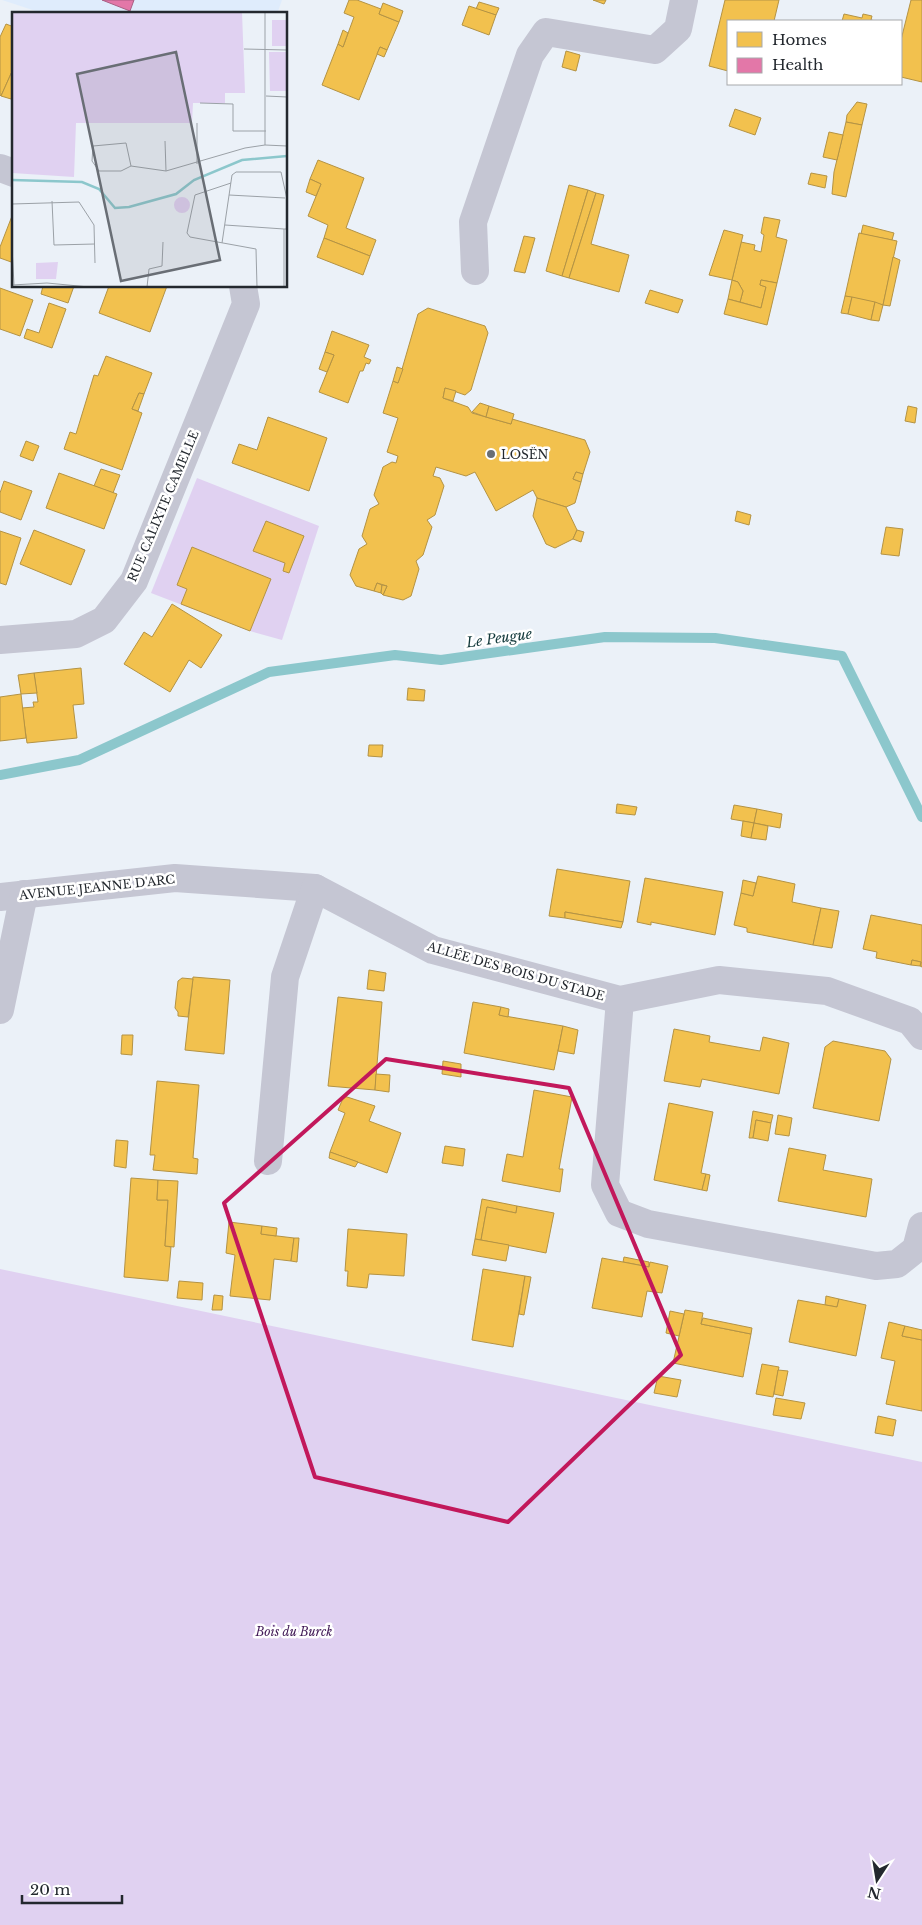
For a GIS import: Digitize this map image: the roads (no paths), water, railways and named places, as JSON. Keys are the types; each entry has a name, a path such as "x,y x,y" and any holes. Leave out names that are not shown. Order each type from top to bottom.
{"street":[{"path":"475,271 473,222 530,55 546,32 655,50 678,29 684,0"},
{"path":"0,168 12,172"},
{"name":"RUE CALIXTE CAMELLE","path":"0,640 76,634 104,620 134,581 246,304 243,288"},
{"name":"AVENUE JEANNE D'ARC","path":"12,896 175,878 314,888"},
{"path":"268,1161 285,977 314,888"},
{"name":"ALLÉE DES BOIS DU STADE","path":"314,888 433,950 620,1000 719,980 827,991 910,1021 922,1036"},
{"path":"0,1010 12,896"},
{"name":"ALLÉE DES BOIS DU STADE","path":"620,1000 605,1185 619,1213 648,1224 876,1266 897,1264 916,1249 922,1226"}],"waterway":[{"name":"Le Peugue","path":"0,775 79,760 269,672 395,655 441,660 605,637 715,638 842,656 922,817"}],"place":[{"name":"LOSËN","path":"491,454"}],"park label":[{"name":"Bois du Burck","path":"294,1631"}]}
